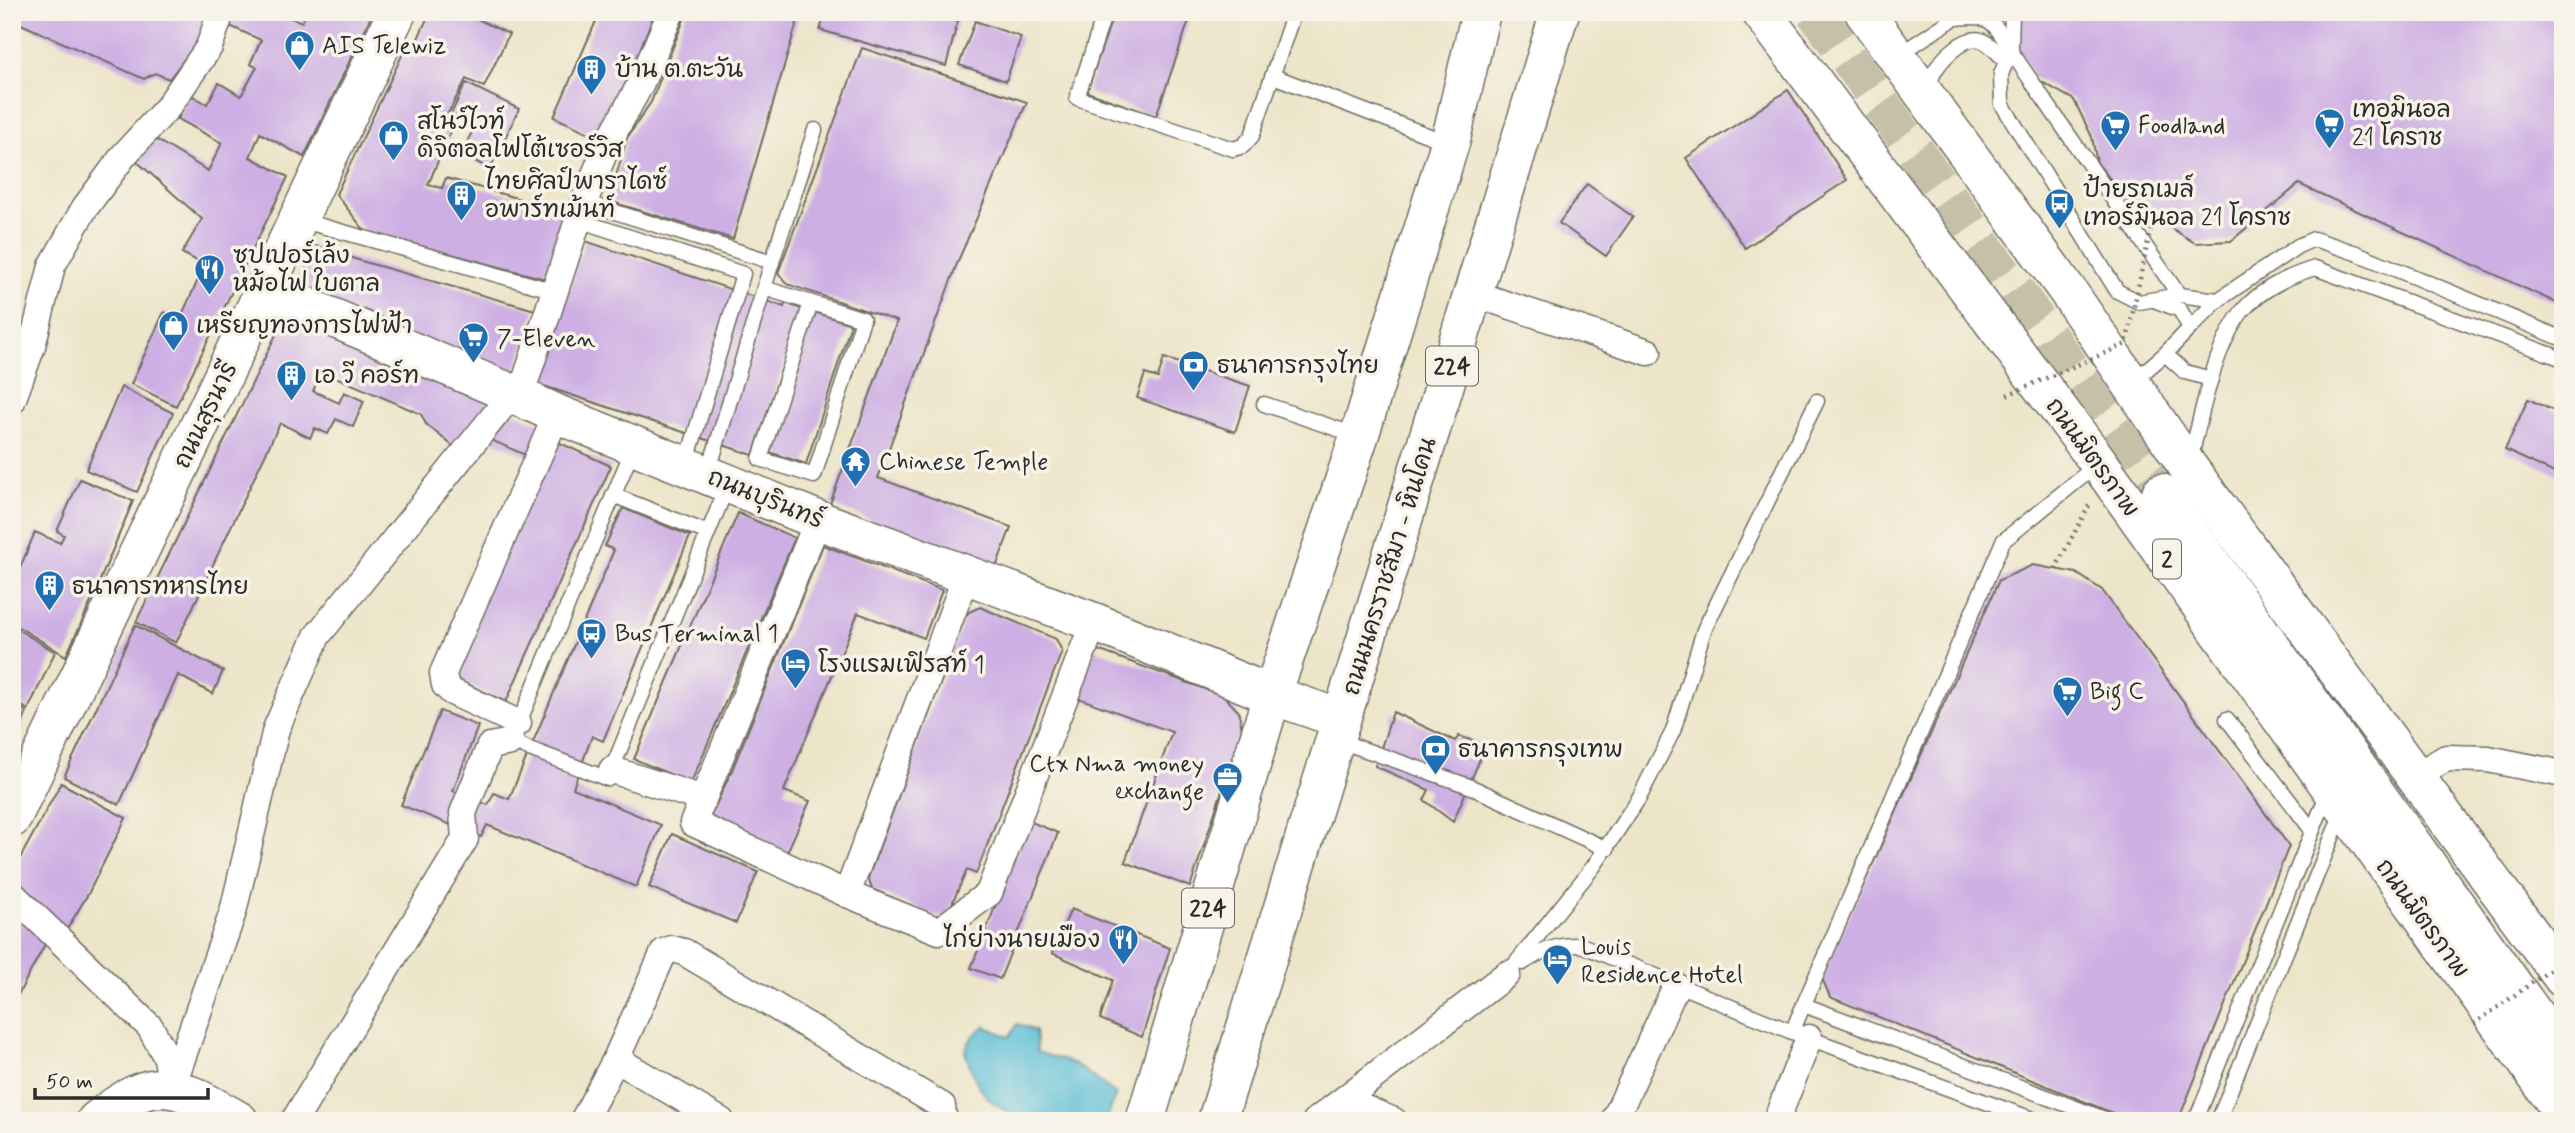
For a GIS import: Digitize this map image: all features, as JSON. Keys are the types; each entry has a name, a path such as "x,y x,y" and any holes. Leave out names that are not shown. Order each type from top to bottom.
{"main road":[{"name":"ถนนสุรนารี","path":"12,818 397,12"},
{"name":"224","path":"1144,1121 1272,695 1359,437 1450,144 1481,12"},
{"name":"ถนนนครราชสีมา - หินโคน","path":"1217,1121 1337,729 1475,294 1560,12"},
{"name":"ถนนมิตรภาพ","path":"1761,12 2099,463 2563,1112"},
{"path":"1864,12 2067,290 2130,384 2175,480 2563,1055"},
{"name":"ถนนบุรินทร์","path":"265,289 557,414 818,520 1094,622 1272,695 1337,729"},
{"path":"2175,480 2416,776 2563,978"},
{"path":"96,1121 119,1103 143,1091 159,1087 172,1087 239,1121"}],"street":[{"path":"12,401 32,346 52,266 84,209 124,155 168,107 209,47 222,12"},
{"path":"172,1087 233,912 276,729 317,636 516,395 608,143 640,85 671,12"},
{"path":"1475,294 1648,352"},
{"path":"294,1121 465,839 463,813 490,746 514,732 452,692 445,685 443,673 557,414"},
{"path":"818,520 693,823 847,894 939,931 989,893 1094,622"},
{"path":"847,894 966,576"},
{"path":"2416,776 2446,758 2488,759 2563,774"},
{"path":"612,770 703,799"},
{"path":"12,894 150,1027 167,1058 172,1087"},
{"path":"583,1121 617,1059 664,952 672,949 684,952 942,1106 941,1121"},
{"path":"1316,1121 1507,974"},
{"path":"1615,1121 1676,986"},
{"path":"1776,1121 1800,1035"},
{"path":"617,1059 721,1121"},
{"path":"1344,1100 1394,1121"}],"lane":[{"path":"1105,12 1077,98 1233,149 1243,146 1252,136 1294,12"},
{"path":"2012,12 2008,56 2001,74 2002,104 2118,291 2139,302 2179,295 2218,300"},
{"path":"1896,57 1957,16 1987,19 1999,29 2008,56 2179,295"},
{"path":"1926,98 1934,71 1950,53 1967,41 1977,39 2008,56"},
{"path":"1273,76 1450,144"},
{"path":"707,474 815,130"},
{"path":"581,211 772,262"},
{"path":"581,211 743,274 707,474 708,533 608,779 514,732 635,444"},
{"path":"298,220 555,291"},
{"path":"2130,384 2165,354 2218,300 2298,246 2314,239 2359,254 2563,339"},
{"path":"2175,480 2234,323 2246,308 2277,282 2315,268 2563,359"},
{"path":"764,288 863,319 814,476 760,459 811,303"},
{"path":"2154,300 2180,310 2190,328"},
{"path":"2165,354 2185,372 2211,379"},
{"path":"1507,974 1606,849 1639,798 1673,730 1704,630 1817,401"},
{"path":"1264,404 1359,437"},
{"path":"1800,1035 1804,1005 2003,541 2099,463"},
{"path":"613,495 708,533"},
{"path":"2227,719 2311,829"},
{"path":"1337,729 1606,849"},
{"path":"2192,1121 2198,1115 2311,829 2337,797"},
{"path":"2218,1121 2337,797"},
{"path":"1507,974 1540,951 1564,944 1581,944 1676,986 1800,1035 2038,1121"},
{"path":"1804,1005 2110,1121"}],"path":[{"path":"2007,395 2126,344 2152,218"},
{"path":"2474,1024 2563,961"}],"water":[{"path":"1018,1024 1035,1031 1037,1052 1075,1064 1116,1094 1106,1121 1037,1120 1005,1110 991,1101 980,1088 965,1052 972,1037 985,1026 1009,1037"}],"building":[{"path":"12,12 210,12 195,45 169,79 155,73 144,79 12,20"},
{"path":"227,12 293,12 291,18 302,22 306,12 373,12 304,157 260,133 250,157 288,177 176,406 131,384 164,312 180,319 205,265 182,253 202,219 134,159 152,137 208,171 222,143 178,119 189,94 207,104 219,83 241,96 257,67 250,64 261,40 223,23"},
{"path":"430,12 476,12 473,17 509,34 484,87 466,79 444,121 453,125 428,185 442,188 446,178 569,213 549,280 365,231 336,194 405,49 412,52"},
{"path":"600,12 655,12 600,138 554,117"},
{"path":"687,12 800,12 733,239 609,201 627,138 651,102"},
{"path":"826,12 960,13 946,66 820,30"},
{"path":"1114,12 1192,12 1156,116 1087,92"},
{"name":"เทอมินอล 21 โคราช","path":"2017,12 2540,12 2563,23 2563,306 2299,184 2231,241 2195,243 2128,201 2097,163 2092,137 2074,100 2035,78 2018,50 2015,22"},
{"path":"975,21 1021,37 1006,81 959,65"},
{"path":"862,48 1027,102 958,261 878,478 1011,527 995,570 830,504 897,321 787,284 778,273"},
{"path":"466,83 519,109 490,169 461,154 475,126 451,114"},
{"path":"1788,90 1847,180 1745,248 1686,158"},
{"path":"1587,184 1633,217 1606,256 1559,223"},
{"path":"585,241 784,307 785,303 802,309 753,455 538,384"},
{"path":"316,246 535,310 513,379 297,288"},
{"path":"287,312 492,403 459,451 426,424 421,414 322,371 313,391 339,403 344,392 364,401 353,427 336,419 328,434 315,428 310,438 280,423 176,643 136,622"},
{"path":"814,312 851,324 806,464 769,452"},
{"name":"ธนาคารกรุงไทย","path":"1164,358 1250,386 1235,432 1137,398 1145,374 1158,378"},
{"path":"121,387 173,413 137,492 86,470"},
{"path":"2528,399 2563,415 2563,477 2505,450"},
{"path":"509,410 543,425 530,457 484,437"},
{"path":"551,439 611,466 506,702 447,675"},
{"path":"80,479 133,501 66,656 12,623 12,587 35,532 60,543 64,535 57,531"},
{"path":"623,508 690,536 603,741 592,736 573,788 661,825 636,887 487,825 481,837 401,805 440,711 478,726 453,791 488,805 494,793 509,799 614,550 605,546"},
{"path":"738,513 795,538 691,783 634,759"},
{"path":"823,545 942,590 924,638 858,613 784,791 810,801 785,857 708,822 732,770"},
{"name":"Big C","path":"2033,565 2076,573 2102,590 2289,846 2180,1116 2167,1121 2132,1121 1830,997 1822,978 1999,580"},
{"path":"980,607 1056,639 1062,651 976,874 967,870 947,915 938,917 872,889 868,878 965,617"},
{"path":"135,625 223,671 213,694 178,675 119,805 64,777"},
{"name":"ธนาคารทหารไทย","path":"12,626 55,652 28,710 12,699"},
{"path":"1095,649 1224,696 1239,712 1242,730 1190,887 1125,862 1172,732 1078,698"},
{"path":"12,702 27,712 12,747"},
{"name":"ธนาคารกรุงเทพ","path":"1393,712 1455,741 1459,736 1486,745 1453,822 1424,800 1429,790 1375,766"},
{"path":"61,783 126,818 88,894 63,936 12,889 12,873"},
{"path":"1029,821 1058,833 1000,979 971,968"},
{"path":"672,834 758,872 736,923 649,887"},
{"path":"12,901 50,935 12,1006"},
{"name":"ไก่ย่างนายเมือง","path":"1071,909 1170,948 1142,1037 1100,1019 1113,980 1052,953"}],"tunnel":[{"path":"1815,12 2161,493"}],"place":[{"name":"AIS Telewiz","path":"299,72"},
{"name":"บ้าน ต.ตะวัน","path":"592,96"},
{"name":"เทอมินอล 21 โคราช","path":"2329,150"},
{"name":"Foodland","path":"2115,152"},
{"name":"สโนว์ไวท์ ดิจิตอลโฟโต้เซอร์วิส","path":"394,162"},
{"name":"ไทยศิลป์พาราไดซ์ อพาร์ทเม้นท์","path":"462,222"},
{"name":"ป้ายรถเมล์ เทอร์มินอล 21 โคราช","path":"2060,230"},
{"name":"ซุปเปอร์เล้ง หม้อไฟ ใบตาล","path":"210,296"},
{"name":"เหรียญทองการไฟฟ้า","path":"173,352"},
{"name":"7-Eleven","path":"474,365"},
{"name":"ธนาคารกรุงไทย","path":"1194,392"},
{"name":"เอ วี คอร์ท","path":"291,402"},
{"name":"Chinese Temple","path":"856,488"},
{"name":"ธนาคารทหารไทย","path":"49,613"},
{"name":"Bus Terminal 1","path":"592,660"},
{"name":"โรงแรมเฟิรสท์ 1","path":"795,691"},
{"name":"Big C","path":"2067,718"},
{"name":"ธนาคารกรุงเทพ","path":"1435,776"},
{"name":"Ctx Nma money exchange","path":"1227,804"},
{"name":"ไก่ย่างนายเมือง","path":"1123,966"},
{"name":"Louis Residence Hotel","path":"1558,987"}]}
